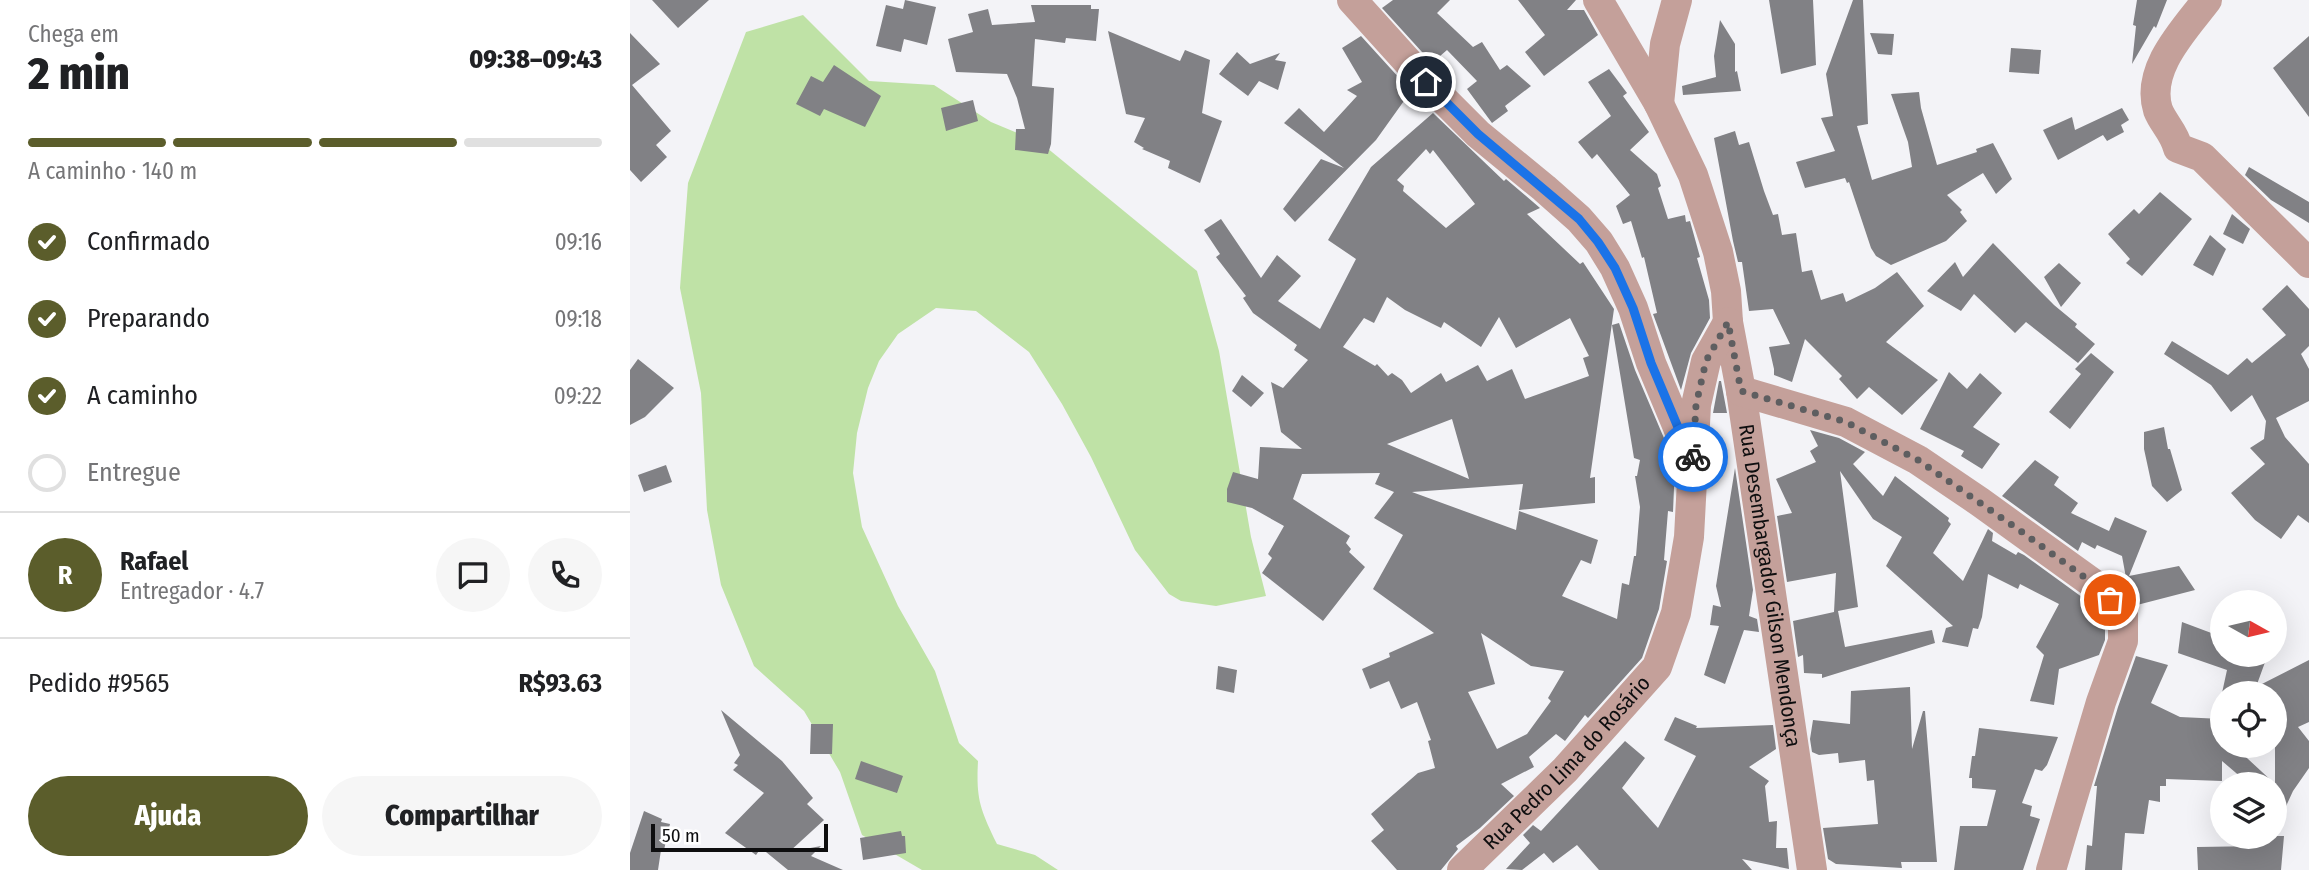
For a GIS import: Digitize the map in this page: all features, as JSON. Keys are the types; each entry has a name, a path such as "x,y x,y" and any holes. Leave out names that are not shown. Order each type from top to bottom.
{"street":[{"path":"1352,0 1426,82 1478,134 1579,219 1598,242 1619,278 1693,463"},
{"name":"Rua Desembargador Gilson Mendonça","path":"1598,0 1659,104 1693,175 1718,252 1812,870"},
{"path":"1659,104 1665,44 1677,0"},
{"path":"2207,0 2171,48 2157,82 2158,110 2175,135 2178,148 2202,157 2309,263"},
{"name":"Rua Pedro Lima do Rosário","path":"1462,870 1564,770 1657,667 1676,613 1689,537 1696,405 1706,361 1728,322"},
{"path":"1741,391 1846,422 1918,460 2098,587 2123,613 2123,641 2092,728 2051,870"}],"green space":[{"path":"803,15 869,81 934,85 991,122 1041,143 1197,271 1219,351 1251,537 1266,596 1216,606 1181,601 1169,594 1135,550 1091,457 1029,352 976,311 936,308 898,334 879,361 868,388 857,433 853,473 862,527 898,606 935,671 959,743 978,761 979,795 991,832 997,844 1035,855 1058,870 922,870 862,835 840,772 804,711 754,666 721,585 707,510 701,393 680,288 688,183 746,32"}],"building":[{"path":"652,0 709,0 678,28"},
{"path":"905,0 936,7 927,45 904,39 901,52 876,46 886,5 903,9"},
{"path":"1393,0 1450,0 1437,13 1473,47 1482,42 1500,70 1507,65 1531,86 1505,106 1508,111 1492,123 1467,89 1477,81 1447,50 1432,63 1382,8"},
{"path":"1518,0 1576,0 1567,10 1584,10 1598,35 1544,76 1525,52 1545,35"},
{"path":"1769,0 1813,0 1816,65 1781,74"},
{"path":"1853,0 1863,0 1868,124 1857,126 1872,180 1912,167 1908,142 1891,94 1919,92 1937,165 1977,152 1976,149 1993,143 2012,179 1996,194 1983,173 1947,195 1962,210 1960,212 1967,221 1946,241 1891,265 1876,256 1871,248 1849,182 1847,183 1845,178 1805,188 1796,162 1835,151 1821,118 1833,116 1826,74"},
{"path":"2137,0 2167,0 2156,28 2154,26 2132,64 2136,26 2133,25"},
{"path":"1031,5 1091,5 1091,9 1099,9 1096,41 1066,38 1065,43 1035,39 1032,86 1054,88 1048,154 1015,150 1016,129 1025,129 1007,74 956,72 948,39 973,32 968,14 988,9 992,25 1035,22"},
{"path":"1720,20 1735,44 1735,72 1737,71 1741,91 1683,95 1682,86 1716,77 1714,56"},
{"path":"1108,31 1180,61 1185,50 1210,60 1202,113 1222,121 1200,183 1168,168 1170,161 1142,149 1144,148 1134,142 1145,118 1126,114"},
{"path":"630,33 660,64 632,85 671,131 656,145 667,157 641,182 630,170"},
{"path":"1870,33 1894,34 1892,55 1878,54"},
{"path":"1361,36 1411,91 1376,140 1295,222 1283,209 1321,159 1344,168 1284,123 1299,108 1324,132 1357,96 1347,90 1362,82 1342,48"},
{"path":"2309,36 2309,117 2273,68"},
{"path":"2011,48 2041,50 2039,74 2009,72"},
{"path":"1237,52 1250,64 1280,53 1275,60 1286,62 1278,90 1259,81 1248,96 1219,74"},
{"path":"834,65 881,96 865,127 824,109 820,116 796,104 811,76 823,82"},
{"path":"1609,69 1627,93 1623,96 1649,132 1630,150 1657,174 1661,186 1658,188 1668,219 1685,215 1686,222 1690,221 1700,257 1697,258 1709,300 1710,318 1691,353 1681,390 1653,314 1657,313 1644,257 1642,258 1631,221 1623,224 1616,206 1630,195 1597,154 1592,159 1578,142 1611,116 1588,82"},
{"path":"973,100 978,121 946,131 941,108"},
{"path":"2122,108 2129,120 2121,125 2124,132 2107,141 2103,135 2058,160 2043,130 2072,117 2075,130"},
{"path":"1433,113 1504,181 1506,179 1540,208 1527,214 1580,264 1583,262 1614,309 1590,478 1595,477 1595,503 1519,510 1523,484 1412,492 1516,530 1519,511 1598,540 1591,564 1581,560 1562,596 1617,619 1622,583 1629,585 1636,556 1640,507 1635,476 1640,460 1634,458 1612,325 1619,323 1635,370 1675,464 1673,512 1668,511 1664,560 1667,561 1659,609 1642,658 1588,718 1585,715 1565,741 1556,734 1529,757 1534,767 1501,784 1514,796 1456,846 1458,849 1441,870 1397,870 1371,841 1384,830 1371,814 1418,773 1435,768 1428,741 1431,740 1417,702 1401,709 1389,681 1370,689 1362,669 1390,657 1389,653 1434,633 1373,589 1403,535 1374,518 1394,492 1375,484 1380,473 1302,474 1293,499 1350,536 1346,543 1351,549 1349,552 1365,567 1323,621 1262,573 1272,558 1268,554 1284,526 1252,508 1227,502 1227,489 1233,472 1258,479 1260,447 1302,449 1281,432 1271,382 1283,388 1308,360 1294,350 1297,345 1253,313 1243,298 1246,296 1216,257 1220,254 1204,230 1221,219 1261,278 1277,255 1301,276 1278,301 1320,329 1356,259 1328,240 1371,167","holes":["1426,149 1430,154 1433,150 1475,204 1446,228 1403,191 1404,186 1397,180","1387,297 1405,310 1441,328 1444,322 1481,347 1499,317 1516,348 1570,318 1589,356 1583,358 1589,376 1525,399 1512,369 1487,381 1478,365 1446,382 1441,373 1411,393 1402,380 1392,373 1388,376 1377,364 1375,366 1343,347 1364,318 1374,323","1452,419 1469,479 1387,444","1481,633 1531,666 1564,671 1548,698 1551,701 1527,734 1497,749 1468,692 1495,684"]},
{"path":"1735,131 1739,145 1749,142 1773,215 1778,214 1782,235 1796,233 1802,272 1812,270 1821,300 1843,293 1846,302 1875,288 1897,272 1924,306 1886,342 1938,380 1902,415 1869,387 1857,399 1839,379 1842,376 1805,339 1792,382 1774,375 1769,347 1790,344 1773,309 1749,311 1742,262 1738,262 1733,241 1714,138"},
{"path":"2249,167 2309,202 2309,223 2271,200 2245,175"},
{"path":"2160,192 2192,219 2142,276 2126,263 2130,259 2108,234 2134,209 2139,214"},
{"path":"2232,214 2250,229 2243,244 2223,234"},
{"path":"2210,235 2226,249 2213,276 2193,265"},
{"path":"1993,243 2095,344 2078,363 2026,322 2015,333 1974,294 1961,311 1927,291 1955,262 1963,277"},
{"path":"2059,263 2081,283 2061,307 2044,277"},
{"path":"2287,285 2309,309 2309,346 2301,354 2309,369 2309,401 2276,418 2285,437 2309,464 2309,523 2298,515 2281,539 2255,520 2231,493 2265,464 2250,448 2264,439 2266,421 2252,395 2231,412 2211,385 2164,354 2172,341 2228,375 2247,358 2252,363 2286,335 2262,309"},
{"path":"2091,353 2114,372 2070,429 2049,412 2081,374 2075,369"},
{"path":"638,359 674,388 645,417 630,425 630,370"},
{"path":"1949,372 1967,389 1980,373 2002,393 1973,427 2000,444 1982,469 1961,456 1964,451 1920,429"},
{"path":"1242,375 1264,393 1251,407 1232,391"},
{"path":"1721,381 1727,413 1713,413"},
{"path":"2164,427 2168,449 2182,490 2167,502 2152,486 2144,449 2144,432"},
{"path":"1810,430 1839,438 1865,452 1853,464 1883,496 1895,476 1949,518 1951,524 1933,553 1963,581 1988,529 1993,533 1992,541 2016,555 2018,552 2024,555 2086,600 2105,620 2105,640 2099,655 2059,669 2054,705 2030,701 2044,655 2036,647 2059,604 2020,584 2018,589 1988,574 1982,617 1978,629 1973,628 1968,647 1942,642 1946,628 1953,626 1886,566 1902,537 1873,519 1840,471 1858,607 1838,611 1845,647 1932,630 1935,643 1822,678 1822,674 1804,673 1803,655 1798,657 1793,621 1834,612 1836,573 1787,582 1777,516 1792,513 1776,479 1816,462 1810,451 1818,446"},
{"path":"2035,460 2059,477 2054,485 2078,503 2071,513 2109,531 2115,517 2147,531 2129,576 2179,566 2195,590 2137,605 2129,594 2122,556 2097,545 2095,549 2082,542 2078,551 2002,496"},
{"path":"666,465 672,482 644,492 638,475"},
{"path":"1735,468 1753,590 1749,616 1757,619 1759,632 1744,630 1725,684 1704,675 1719,626 1710,625 1713,605 1721,607 1716,586"},
{"path":"2182,622 2210,632 2210,664 2178,653"},
{"path":"2136,656 2168,665 2151,703 2180,717 2210,718 2210,758 2247,758 2262,772 2235,772 2222,761 2222,772 2210,772 2210,781 2166,779 2166,786 2160,786 2160,802 2149,800 2144,834 2125,833 2122,870 2085,870 2087,845 2092,846 2097,786 2094,786"},
{"path":"2309,660 2309,722 2298,727 2309,741 2309,768 2287,804 2287,772 2275,772 2275,758 2287,758 2287,681 2268,681"},
{"path":"1218,666 1237,670 1234,693 1216,689"},
{"path":"2218,667 2263,667 2258,681 2225,681 2227,670"},
{"path":"1910,687 1912,749 1925,711 1937,862 1901,862 1902,868 1836,864 1828,859 1823,828 1878,824 1874,780 1867,781 1865,760 1839,763 1838,753 1819,755 1812,752 1810,739 1813,720 1850,724 1851,691"},
{"path":"721,710 782,761 813,798 807,804 824,820 789,852 821,846 811,856 843,870 788,870 761,848 756,855 725,833 764,793 733,770 738,765 734,763 740,755"},
{"path":"1675,717 1697,726 1696,728 1773,725 1776,749 1749,767 1769,781 1765,786 1769,822 1777,821 1776,848 1787,848 1789,869 1742,859 1752,870 1599,870 1577,845 1553,863 1544,853 1522,870 1506,869 1530,843 1523,835 1533,825 1541,831 1625,741 1645,758 1622,788 1658,828 1696,756 1664,740"},
{"path":"811,724 833,724 832,754 810,754"},
{"path":"1979,728 2058,737 2047,765 2042,771 2035,769 2022,803 2032,806 2030,816 2040,819 2023,870 1954,870 1960,826 1987,826 1996,790 1972,788 1972,778 1969,778"},
{"path":"861,761 903,776 897,793 855,779"},
{"path":"644,811 662,819 661,822 670,824 664,850 661,850 658,870 630,870 630,853"},
{"path":"901,831 902,836 905,836 906,853 863,860 860,838"},
{"path":"2197,847 2283,849 2281,870 2198,870"}],"way so far":[{"path":"1693,457 1696,405 1706,361 1728,322 1741,391 1846,422 1918,460 2098,587 2110,600"}],"route":[{"path":"1426,82 1478,134 1579,219 1598,242 1615,268 1633,308 1651,363 1693,463 1693,457"}]}
